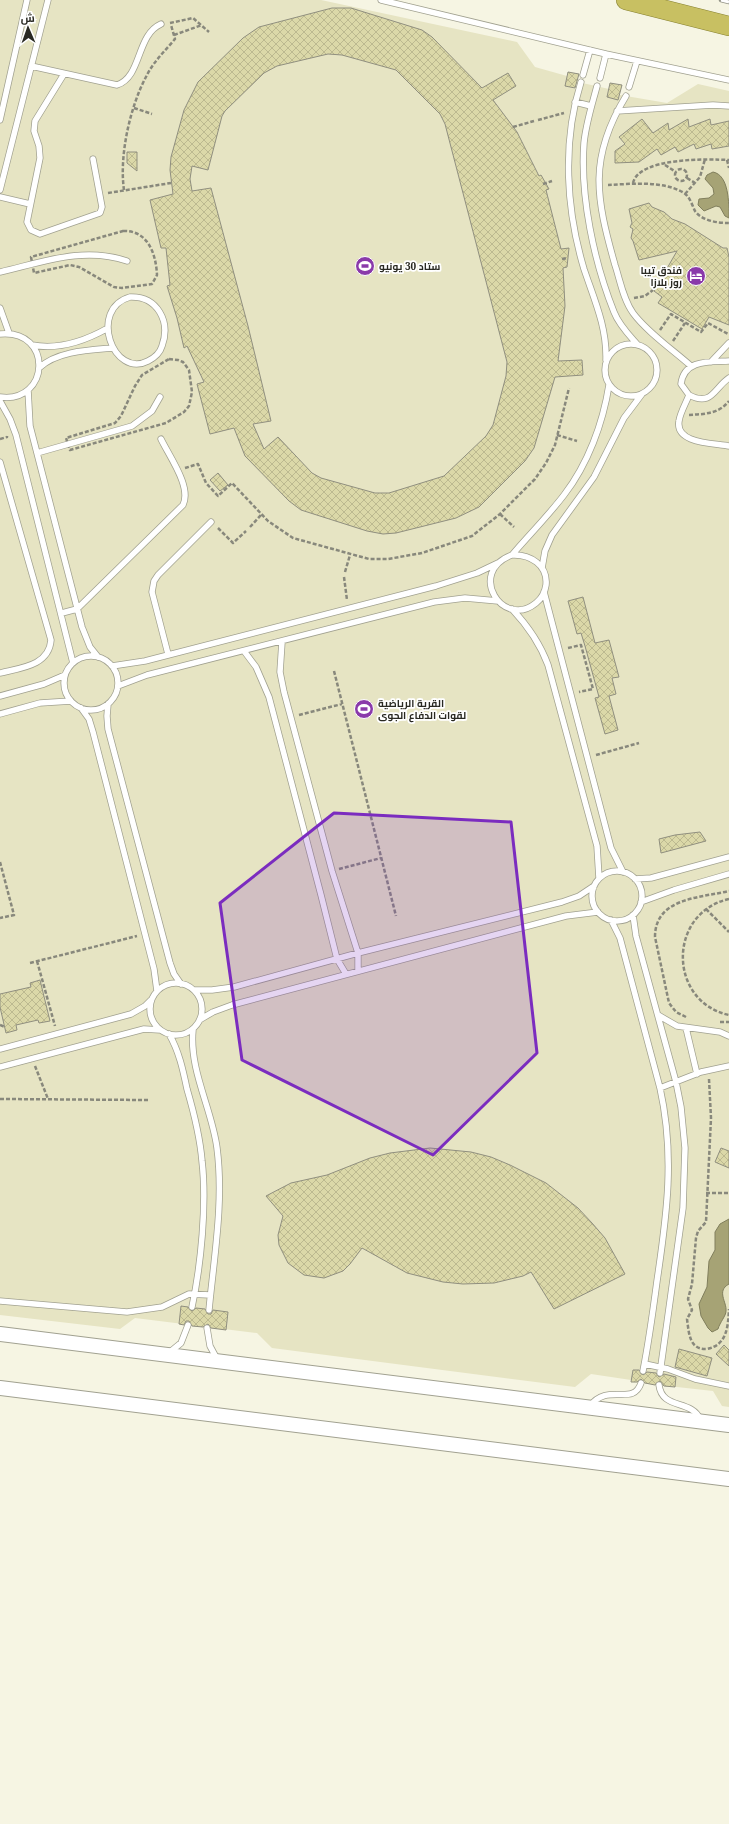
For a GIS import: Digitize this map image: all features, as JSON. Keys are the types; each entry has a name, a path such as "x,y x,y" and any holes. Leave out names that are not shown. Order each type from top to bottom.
{"highway":[{"path":"626,0 729,26"}],"street":[{"path":"0,1334 729,1425"},
{"path":"0,1388 729,1479"}],"lane":[{"path":"0,120 27,0"},
{"path":"0,190 48,0"},
{"path":"381,0 606,54 729,80"},
{"path":"31,66 112,85 122,84 128,78 149,34 161,24"},
{"path":"583,75 590,50"},
{"path":"600,78 606,54"},
{"path":"629,87 637,60"},
{"path":"64,74 34,126 39,146 40,158 30,204 28,226 31,230 40,234 98,214 102,207 93,159"},
{"path":"581,82 572,111 568,151 573,215 584,268 603,326 606,360 605,373 609,385 614,391 627,396 642,394"},
{"path":"597,86 585,136 584,174 594,242 614,313 638,344 651,353 657,368 654,383 642,394 624,418 594,477 552,535 545,551 542,568 545,580 544,592 611,848 623,872"},
{"path":"626,96 617,111 603,145 599,186 605,228 626,299 636,317 691,366"},
{"path":"575,102 591,106"},
{"path":"617,111 713,105 729,106"},
{"path":"0,197 30,204"},
{"path":"0,272 80,254 103,255 128,261"},
{"path":"130,297 144,298 156,306 162,319 164,341 162,347 153,359 146,362 133,363 121,358 113,348 108,328 110,314 113,308 123,299 130,297"},
{"path":"0,308 9,333"},
{"path":"32,345 60,346 91,337 108,328"},
{"path":"0,334 9,333 20,336 32,345 39,358 40,368 36,380 28,390 18,396 7,398 0,397"},
{"path":"711,362 729,343"},
{"path":"606,360 610,353 622,345 638,344"},
{"path":"40,368 52,359 61,356 92,350 113,348"},
{"path":"729,361 711,362 691,366 684,374 681,384 689,395 699,398 708,398 716,393 729,378"},
{"path":"112,666 134,664 448,582 477,573 498,563 512,555 565,494 576,476 600,424 609,385"},
{"path":"28,390 29,417 37,453 86,640 98,657 112,666 116,672 118,686 114,696 108,704 98,709 81,708"},
{"path":"689,395 679,421 680,431 688,439 729,446"},
{"path":"37,453 132,426 152,411 160,397"},
{"path":"0,402 10,419 16,435 62,613 73,663"},
{"path":"62,613 77,609 183,505 186,492 161,439"},
{"path":"0,462 51,640 48,652 40,661 0,673"},
{"path":"168,654 152,592 154,581 158,575 211,522"},
{"path":"512,555 529,557 542,568"},
{"path":"498,563 493,570 490,582 493,595 498,601 512,609 534,635 548,665 597,846 600,862 599,878 594,886 592,897 598,912 611,920 619,920 633,915 641,902 641,889 635,879 623,872 610,872 599,878"},
{"path":"512,609 522,610 531,607 539,600 544,592"},
{"path":"118,686 143,676 444,600 476,598 498,601"},
{"path":"282,642 280,672 332,871 358,953 358,971"},
{"path":"244,651 256,667 269,697 337,959 346,974"},
{"path":"0,696 44,684 65,675 73,663 85,656 98,657"},
{"path":"0,1049 131,1014 152,1000 157,991 157,979 93,732 88,719 81,708 71,701 65,689 65,675"},
{"path":"0,714 40,703 71,701"},
{"path":"108,704 108,729 166,948 172,968 181,984"},
{"path":"635,879 651,878 729,857"},
{"path":"641,902 674,890 729,874"},
{"path":"157,991 168,985 181,984 194,990 212,990 234,987 358,953 566,901 579,896 594,886"},
{"path":"200,1019 213,1012 232,1005 346,974 566,916 598,912"},
{"path":"633,915 636,936 676,1082 684,1129 684,1190 660,1373"},
{"path":"611,920 620,938 660,1088 668,1130 669,1189 643,1371"},
{"path":"194,990 202,1004 200,1019 193,1030 193,1054 213,1127 217,1150 218,1207 209,1310"},
{"path":"152,1000 151,1016 160,1030"},
{"path":"657,1015 672,1024 686,1028 720,1032 729,1036"},
{"path":"686,1028 697,1074"},
{"path":"0,1066 144,1029 160,1030 177,1036 193,1030"},
{"path":"169,1034 181,1062 194,1116 202,1162 203,1195 195,1294 192,1307"},
{"path":"660,1088 708,1070 729,1066"},
{"path":"0,1301 127,1312 155,1309 183,1296 195,1294 210,1295"},
{"path":"166,1355 181,1343 188,1325"},
{"path":"207,1328 210,1346 218,1361"},
{"path":"645,1364 661,1366 695,1379 729,1386"},
{"path":"589,1407 598,1397 603,1395 632,1394 638,1390 641,1383"},
{"path":"659,1385 664,1399 694,1411 700,1422"}],"path":[{"path":"161,24 193,18 209,32"},
{"path":"124,190 121,174 122,157 134,108 147,74 155,62 175,39 170,23"},
{"path":"174,35 202,25"},
{"path":"134,108 152,114"},
{"path":"538,120 572,111"},
{"path":"513,127 534,121"},
{"path":"633,183 639,172 664,164 705,159 728,160 729,168"},
{"path":"685,194 695,183 702,171 705,159"},
{"path":"664,164 676,172"},
{"path":"676,172 681,169 684,170 688,175 687,178 695,183"},
{"path":"676,172 675,176 679,181 683,181 687,178"},
{"path":"543,184 552,181"},
{"path":"100,195 171,183"},
{"path":"599,186 633,183 660,186 685,194 689,198 696,212 703,218 729,223"},
{"path":"562,259 567,258"},
{"path":"626,299 645,296 653,290"},
{"path":"656,335 671,314 701,332 708,323 729,335"},
{"path":"670,346 684,323"},
{"path":"177,472 194,464 198,464 206,483 218,496 232,483 268,521 293,538 350,555 379,560 422,553 472,536 500,514 540,472 551,455 569,388"},
{"path":"681,416 720,410 729,401"},
{"path":"557,435 577,441"},
{"path":"250,527 262,514"},
{"path":"500,514 514,527"},
{"path":"211,522 234,543 246,531"},
{"path":"345,572 350,555"},
{"path":"344,577 348,608"},
{"path":"559,650 581,644 593,689 571,695"},
{"path":"334,671 396,916"},
{"path":"291,717 342,704"},
{"path":"588,757 639,743"},
{"path":"332,871 381,858"},
{"path":"0,862 14,915 0,918"},
{"path":"692,1018 676,1012 669,1003 655,937 655,927 658,918 672,905 729,890"},
{"path":"729,899 719,902 706,909 688,931 684,940 683,964 690,985 702,1003 712,1009 729,1015"},
{"path":"706,909 729,932"},
{"path":"30,963 145,933"},
{"path":"37,961 57,1034"},
{"path":"714,1021 729,1022"},
{"path":"0,1025 5,1027"},
{"path":"36,1067 48,1099"},
{"path":"708,1070 711,1091 711,1118 706,1193 706,1222 696,1236 692,1284 688,1299 692,1309 687,1319 694,1346 707,1349 721,1342 728,1329 729,1310"},
{"path":"0,1099 148,1100"},
{"path":"706,1193 729,1193"}],"highlighted area":[{"path":"334,813 511,822 537,1053 433,1155 242,1060 220,903"}],"shaded area":[{"name":"القرية الرياضية لقوات الدفاع الجوى","path":"0,0 321,0 517,42 535,67 567,76 565,86 576,89 578,82 609,89 607,97 618,100 620,95 667,103 698,84 729,91 729,1407 722,1406 713,1391 632,1382 631,1380 591,1374 575,1387 272,1348 257,1333 135,1318 120,1329 0,1315"},
{"path":"713,172 722,178 725,184 728,198 729,218 725,216 720,207 716,206 704,211 698,205 699,199 709,198 714,194 713,188 705,179 707,175"},
{"path":"729,1219 729,1284 723,1290 726,1313 718,1329 712,1332 701,1316 699,1304 707,1287 709,1261 715,1250 715,1232 720,1224"}],"building":[{"path":"332,8 351,8 422,30 432,37 482,88 508,73 516,86 493,100 517,132 539,176 541,175 549,189 546,190 561,249 569,248 567,267 563,268 565,306 558,361 582,360 583,375 555,377 534,448 525,461 479,507 456,518 396,533 383,534 367,531 301,510 289,501 245,456 234,428 210,434 197,384 204,382 187,346 184,348 167,286 170,285 166,248 161,248 150,200 173,194 170,170 171,157 184,110 198,82 243,38 259,27","holes":["328,54 342,55 396,70 440,114 445,124 507,362 506,376 493,425 486,436 444,476 389,493 375,493 321,478 312,473 278,437 264,449 253,424 271,421 248,326 211,188 192,191 190,179 192,166 208,170 222,116 225,111 264,73 277,66"]},
{"path":"568,72 579,74 575,88 565,86"},
{"path":"610,83 622,85 618,100 607,97"},
{"path":"642,119 653,133 668,123 669,130 688,119 689,127 710,119 711,125 729,121 729,146 712,149 711,144 696,149 694,144 678,152 675,147 661,155 657,149 639,162 615,163 615,151 625,144 619,137"},
{"path":"127,152 137,152 137,171 127,163"},
{"name":"فندق تيبا روز بلازا","path":"649,203 652,207 664,212 672,219 685,224 723,248 727,248 729,257 729,325 709,317 702,329 658,303 662,297 654,291 677,251 639,260 631,238 633,229 630,227 632,223 629,209"},
{"path":"218,473 228,485 220,491 210,480"},
{"path":"583,597 595,643 609,640 619,677 612,678 616,694 609,696 618,730 605,734 595,698 599,697 585,646 581,633 577,634 568,601"},
{"path":"700,832 706,841 661,853 659,839 675,835"},
{"path":"40,980 50,1021 39,1023 38,1020 16,1025 17,1030 6,1033 0,1007 0,994 31,987 30,983"},
{"path":"430,1148 471,1152 491,1157 546,1183 578,1208 592,1223 605,1238 625,1274 554,1309 531,1272 523,1276 494,1283 463,1284 443,1282 407,1273 362,1248 343,1271 324,1278 304,1275 288,1263 279,1245 278,1235 283,1216 266,1196 291,1183 327,1175 370,1158 390,1153"},
{"path":"721,1148 729,1151 729,1168 715,1162"},
{"path":"181,1306 188,1307 192,1311 196,1308 205,1309 208,1314 211,1314 213,1310 228,1312 226,1330 211,1328 208,1324 203,1327 192,1326 189,1321 186,1321 184,1325 179,1324"},
{"path":"724,1345 729,1350 729,1366 716,1354"},
{"path":"679,1349 712,1358 707,1376 675,1367"},
{"path":"633,1370 639,1370 643,1375 647,1372 656,1373 659,1377 664,1374 676,1377 675,1387 664,1386 660,1381 655,1385 645,1383 641,1379 637,1382 631,1382"}],"railway":[{"path":"721,0 729,2"}],"place":[{"name":"ستاد 30 يونيو","path":"365,266"},
{"name":"فندق تيبا روز بلازا","path":"696,276"},
{"name":"القرية الرياضية لقوات الدفاع الجوى","path":"364,709"}]}
